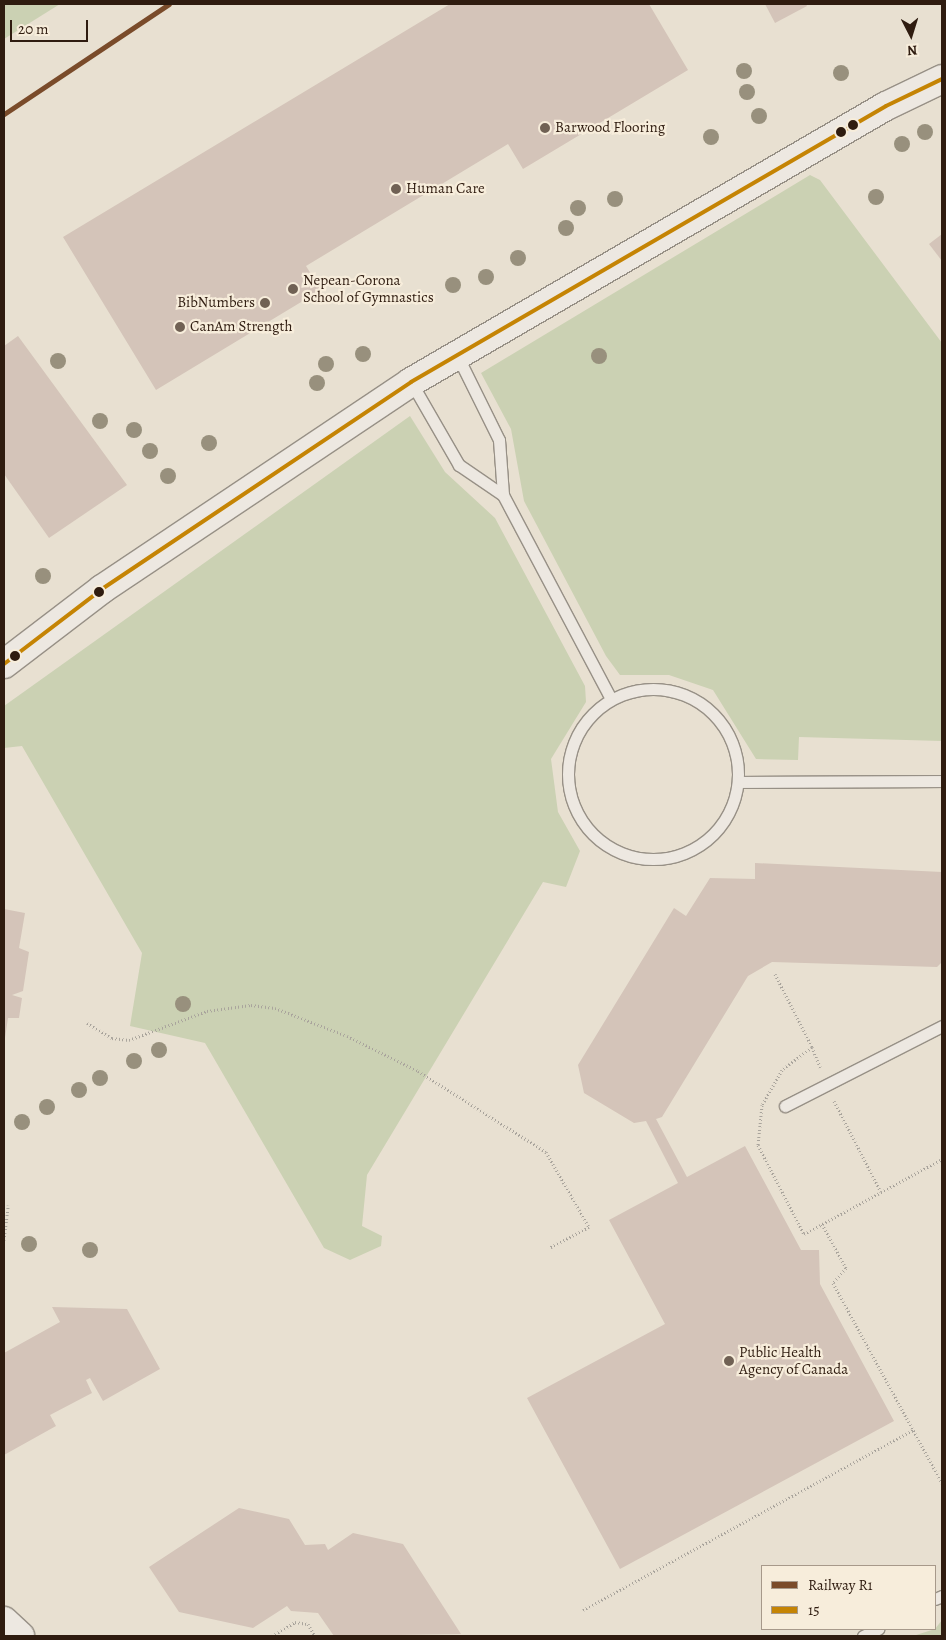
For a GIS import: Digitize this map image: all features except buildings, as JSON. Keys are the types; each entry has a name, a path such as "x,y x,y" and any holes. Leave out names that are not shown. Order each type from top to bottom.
{"street":[{"path":"4,664 102,589 411,382 886,106 942,79"},
{"path":"4,1621 20,1636"}],"lane":[{"path":"457,354 499,440 503,495 611,699"},
{"path":"411,382 458,466 503,495"},
{"path":"648,690 672,690 700,702 722,724 736,751 738,782 720,827 687,851 656,859 631,856 609,846 586,827 577,810 567,772 573,743 583,726 611,699 648,690"},
{"path":"738,782 942,781"},
{"path":"785,1106 942,1026"},
{"path":"863,1636 876,1630"}],"path":[{"path":"775,974 812,1047 880,1192"},
{"path":"87,1024 112,1038 129,1040 207,1011 251,1005 275,1008 347,1036 418,1071 546,1152 589,1227 550,1248"},
{"path":"812,1047 782,1070 762,1104 758,1144 804,1234 942,1159"},
{"path":"4,1240 8,1205"},
{"path":"822,1224 846,1268 833,1283 942,1483"},
{"path":"583,1610 914,1430"},
{"path":"272,1636 295,1622 308,1624 315,1636"}],"green space":[{"path":"4,4 60,4 4,39"},
{"path":"810,175 820,180 942,343 942,741 799,737 798,760 756,759 713,690 669,675 620,675 606,656 524,501 511,429 481,373"},
{"path":"410,416 445,472 495,518 585,686 586,702 551,759 558,812 580,851 566,887 543,882 367,1175 362,1226 382,1236 381,1246 350,1260 324,1248 205,1043 130,1026 142,953 22,746 4,748 4,706"},
{"path":"942,1620 942,1636 913,1636 936,1630"}],"rail line":[{"name":"R1","path":"4,114 169,4"}],"transit line":[{"name":"15","path":"4,664 102,589 411,382 886,106 942,79"}],"place":[{"name":"Barwood Flooring","path":"545,128"},
{"name":"Human Care","path":"396,189"},
{"name":"Nepean-Corona School of Gymnastics","path":"293,289"},
{"name":"BibNumbers","path":"265,303"},
{"name":"CanAm Strength","path":"180,327"},
{"name":"Public Health Agency of Canada","path":"729,1361"}]}
